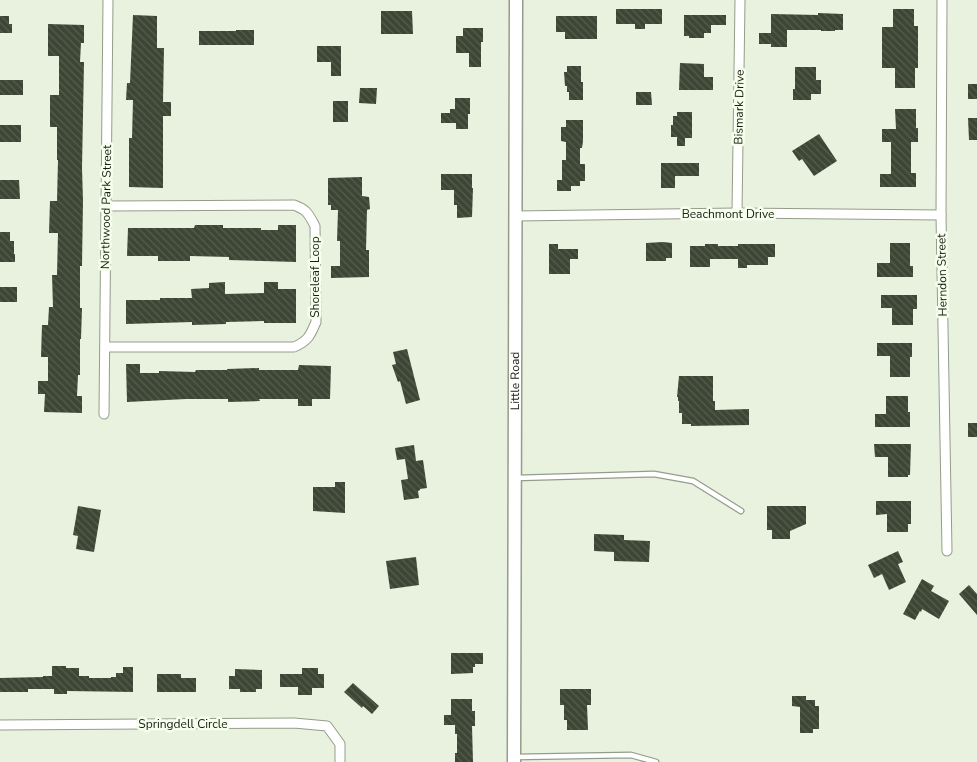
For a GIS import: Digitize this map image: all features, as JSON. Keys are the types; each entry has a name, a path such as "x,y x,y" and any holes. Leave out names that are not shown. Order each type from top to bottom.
{"street":[{"name":"Northwood Park Street","path":"104,414 108,0"},
{"name":"Little Road","path":"514,759 516,0"},
{"name":"Bismark Drive","path":"737,213 740,0"},
{"name":"Herndon Street","path":"942,0 941,215 947,551"},
{"name":"Shoreleaf Loop","path":"105,347 294,347 304,342 311,334 316,322 315,226 308,213 302,209 294,205 106,206"},
{"name":"Beachmont Drive","path":"516,216 737,213 941,215"},
{"name":"Springdell Circle","path":"0,725 294,723 327,726 340,744 340,762"}],"lane":[{"path":"515,478 654,474 694,481 741,511"},
{"path":"514,759 631,755 656,762"}],"building":[{"path":"616,9 662,9 662,24 645,24 645,29 635,29 635,24 616,24"},
{"path":"893,9 914,9 914,26 918,26 918,68 915,68 915,88 895,88 895,68 882,68 882,27 893,27"},
{"path":"381,11 412,11 413,34 381,34"},
{"path":"818,13 843,14 843,30 787,30 787,47 771,47 771,44 759,44 759,33 771,33 771,14 818,15"},
{"path":"133,15 157,16 157,48 164,48 163,102 171,102 171,116 163,116 163,188 129,187 129,138 132,138 133,100 126,100 127,83 130,83"},
{"path":"684,15 726,15 726,25 711,25 711,33 704,33 704,38 689,38 689,36 684,36"},
{"path":"0,16 9,16 9,24 12,24 12,33 0,33"},
{"path":"556,16 597,16 597,39 565,39 565,32 556,32"},
{"path":"48,24 84,25 84,43 81,43 80,62 84,62 82,266 80,266 80,308 82,308 80,375 78,375 77,396 82,396 82,413 44,412 45,394 38,394 38,381 48,381 48,357 41,357 42,325 48,325 49,307 53,307 52,275 57,275 58,233 49,233 50,201 57,201 58,160 57,127 50,127 50,95 59,95 59,56 48,56"},
{"path":"463,28 483,28 481,67 469,67 469,53 456,53 456,36 463,36"},
{"path":"254,30 254,45 199,45 199,31"},
{"path":"317,46 341,46 341,76 331,76 331,62 317,62"},
{"path":"680,63 704,64 704,77 713,77 713,90 679,90"},
{"path":"567,66 581,66 583,100 569,100 564,72 567,72"},
{"path":"795,67 816,67 816,80 821,80 821,94 811,94 811,100 793,100"},
{"path":"0,80 23,80 23,95 0,95"},
{"path":"968,84 977,84 977,99 968,99"},
{"path":"360,88 377,88 376,104 359,103"},
{"path":"636,92 651,92 652,105 636,105"},
{"path":"455,98 470,98 468,129 456,129 456,123 441,123 441,113 450,113 450,109 455,109"},
{"path":"333,101 348,101 348,122 333,122"},
{"path":"895,109 916,109 918,142 911,142 911,173 916,173 916,187 880,187 880,174 891,174 891,142 882,142 882,129 896,129"},
{"path":"677,112 692,112 692,138 685,138 685,146 677,146 677,137 671,137 673,116 677,116"},
{"path":"968,118 977,118 977,140 969,140"},
{"path":"566,120 583,120 580,164 585,164 585,181 580,181 580,186 571,186 571,191 557,191 557,180 562,180 562,160 566,160 566,142 561,141 561,127 566,127"},
{"path":"0,125 21,125 21,142 0,142"},
{"path":"819,134 837,161 814,176 802,159 799,161 792,151"},
{"path":"661,163 699,163 699,176 675,176 675,188 661,188"},
{"path":"441,174 472,174 472,217 457,218 457,205 454,205 454,190 441,190"},
{"path":"362,177 362,196 369,197 370,209 367,210 366,250 369,250 369,277 331,278 331,266 340,266 340,241 337,241 338,210 331,210 331,205 328,205 328,178"},
{"path":"0,180 19,180 20,199 0,199"},
{"path":"195,225 223,225 223,228 278,230 278,225 296,225 296,262 229,260 229,257 190,256 190,261 158,261 158,256 127,256 128,228 194,228"},
{"path":"0,232 10,232 10,241 14,241 15,262 0,262"},
{"path":"646,243 672,243 672,258 666,258 666,261 646,261"},
{"path":"890,243 910,243 910,266 913,266 913,277 877,277 877,263 890,263"},
{"path":"549,244 558,244 558,249 578,249 578,259 570,259 570,274 549,274"},
{"path":"705,244 738,246 738,244 775,244 775,257 768,257 768,265 747,265 747,268 738,268 738,259 710,259 710,267 690,267 690,246 705,246"},
{"path":"225,282 225,294 264,293 264,282 278,282 278,289 296,289 296,323 264,323 264,321 192,325 192,322 126,324 126,300 192,298 191,289 209,288 209,283"},
{"path":"0,287 17,287 17,302 0,302"},
{"path":"881,295 917,295 917,309 913,309 913,325 892,325 892,308 881,308"},
{"path":"877,343 912,343 910,377 890,377 890,356 877,356"},
{"path":"407,349 420,400 406,404 400,381 398,382 392,365 396,364 393,352"},
{"path":"126,364 140,364 140,373 259,368 259,370 298,370 299,365 331,366 330,399 312,399 312,406 298,406 298,399 259,399 260,401 228,402 228,399 186,399 127,402"},
{"path":"679,376 713,376 715,410 749,409 749,425 691,426 691,424 682,424 682,413 679,413 677,397"},
{"path":"886,396 908,396 910,427 875,427 875,414 886,414"},
{"path":"968,423 977,423 977,437 968,437"},
{"path":"874,444 911,444 910,475 908,477 888,477 888,457 875,457"},
{"path":"414,445 416,461 423,460 427,488 418,491 419,498 404,500 401,480 408,479 405,459 397,460 395,448"},
{"path":"335,482 345,482 345,513 313,511 313,487 335,487"},
{"path":"876,501 911,501 911,524 908,524 908,532 887,532 887,514 876,515"},
{"path":"78,506 101,510 94,552 76,549 78,536 73,535"},
{"path":"767,506 806,506 806,524 790,531 790,539 772,539 772,530 767,530"},
{"path":"594,534 624,535 624,540 650,541 649,562 614,561 614,552 594,551"},
{"path":"898,551 903,562 898,564 906,582 889,590 882,574 874,578 868,565"},
{"path":"416,557 419,585 390,589 386,561"},
{"path":"922,579 934,586 931,591 949,601 939,619 922,609 915,620 903,614"},
{"path":"969,585 977,594 977,615 959,594"},
{"path":"451,653 483,653 483,664 475,664 473,673 451,674"},
{"path":"52,666 79,668 79,676 89,676 89,678 116,677 116,673 123,673 123,667 133,667 133,692 67,691 67,694 54,694 54,689 28,689 28,692 0,692 0,678 52,676"},
{"path":"302,668 318,668 318,674 324,674 324,688 312,688 312,695 298,695 298,687 280,687 280,674 302,674"},
{"path":"235,669 262,670 262,689 256,689 256,692 240,692 240,689 229,689 229,676 235,676"},
{"path":"157,674 181,674 181,678 196,678 196,692 157,692"},
{"path":"353,683 379,706 372,714 344,692"},
{"path":"560,689 591,689 591,705 587,705 588,730 567,730 567,720 564,720 564,705 560,705"},
{"path":"792,696 806,696 806,700 815,700 815,706 819,706 819,729 813,729 813,733 800,733 800,707 792,706"},
{"path":"451,699 472,699 472,711 475,711 475,726 472,726 473,762 455,762 457,734 455,734 455,725 444,725 444,715 451,715"}]}
